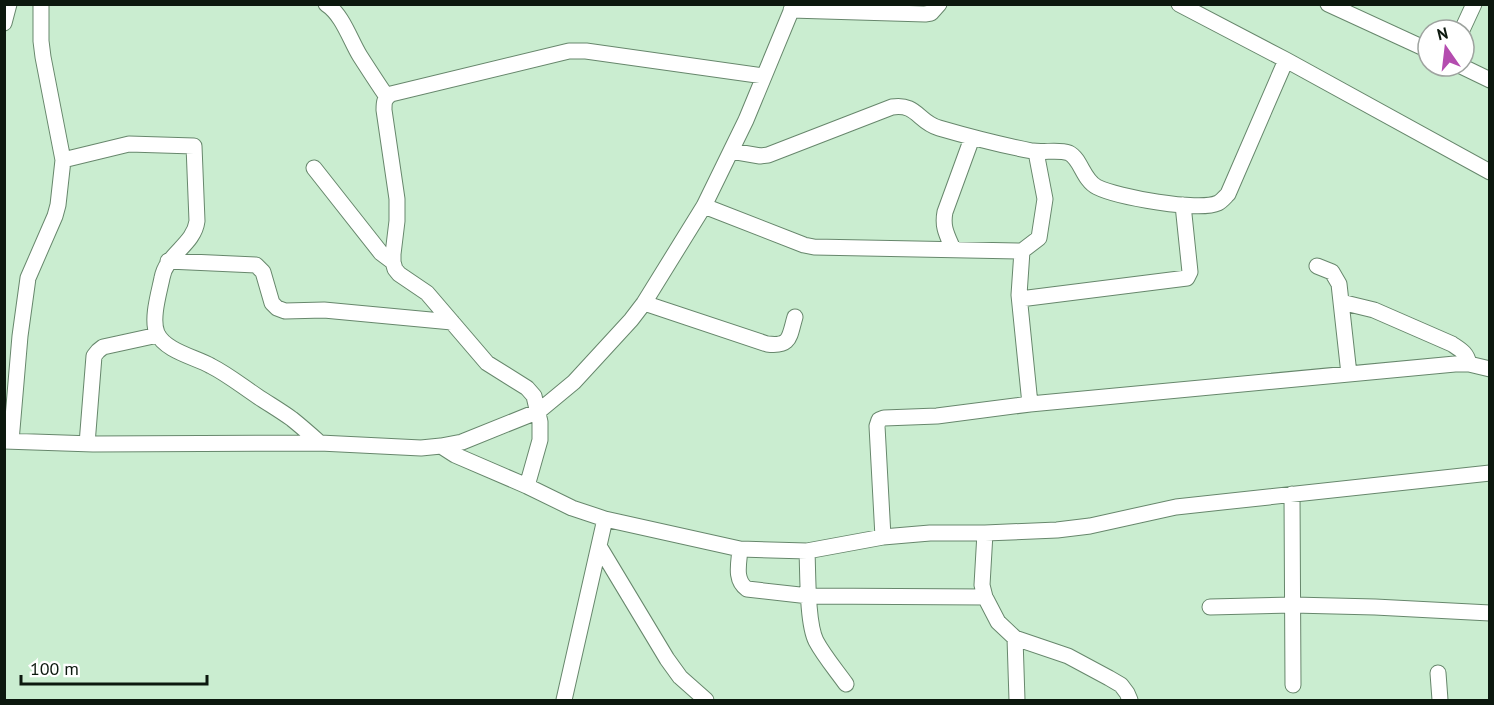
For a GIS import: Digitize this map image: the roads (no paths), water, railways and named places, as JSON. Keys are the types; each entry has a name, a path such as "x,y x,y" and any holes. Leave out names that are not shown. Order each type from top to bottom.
{"street":[{"path":"4,22 9,4"},
{"path":"41,4 43,57 63,160 55,216 28,278 8,441 87,444 320,443 421,448 462,442 539,411 574,382 631,320 704,206 746,120 792,7 925,14 931,13 939,4"},
{"path":"326,4 337,15 387,97"},
{"path":"1179,4 1490,172"},
{"path":"1328,4 1416,44"},
{"path":"1468,18 1474,4"},
{"path":"393,262 397,199 384,110 384,101 391,94 569,51 764,76"},
{"path":"730,151 760,156 768,155 899,106 914,110 934,126 972,138 1036,152 1061,152 1072,155 1090,182 1097,187 1132,198 1183,205 1218,204 1228,194 1286,60"},
{"path":"1476,73 1490,80"},
{"path":"953,249 943,222 972,138"},
{"path":"63,160 129,144 194,146 196,229 168,261 164,269 155,319 158,335 162,341 182,354 210,365 228,376 291,418 320,443"},
{"path":"704,206 814,247 1022,251 1039,238 1045,199 1036,152"},
{"path":"314,168 381,253 393,262 399,274 427,293 487,363 527,388 534,396 539,411 540,440 527,486"},
{"path":"1020,299 1188,278 1190,272 1183,205"},
{"path":"1022,251 1020,299 1030,404"},
{"path":"168,261 256,265 263,272 272,303 285,311 324,310 452,322"},
{"path":"1317,266 1332,272 1339,284 1349,374"},
{"path":"1341,302 1382,313 1452,344 1464,351 1470,364"},
{"path":"644,303 767,344 777,345 785,344 788,340 795,317"},
{"path":"87,444 94,356 103,347 158,335"},
{"path":"883,537 877,426 879,420 884,418 937,416 1030,404 1455,364 1470,364 1490,369"},
{"path":"441,446 455,456 527,486 572,508 605,519 740,549 807,551 883,537 930,533 1068,529 1176,507 1490,472"},
{"path":"1292,494 1293,685"},
{"path":"564,700 605,519"},
{"path":"985,533 982,585 985,597 998,622 1015,638 1068,656 1121,685 1130,700"},
{"path":"599,546 667,659 680,676 706,700"},
{"path":"740,549 738,578 741,585 747,589 809,596 985,597"},
{"path":"807,551 810,619 816,641 846,684"},
{"path":"1210,607 1293,605 1490,613"},
{"path":"1015,638 1017,700"},
{"path":"1438,673 1440,700"}]}
